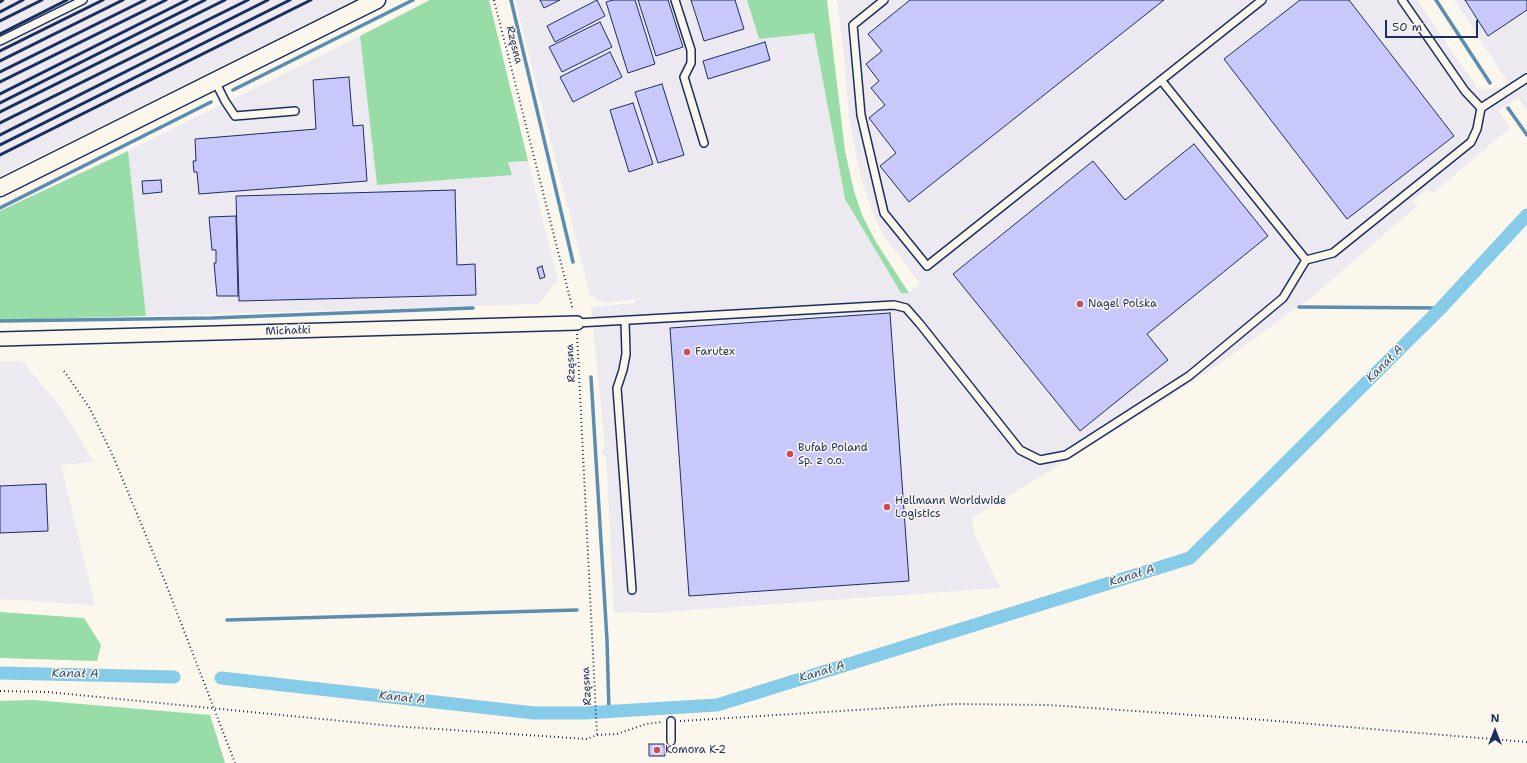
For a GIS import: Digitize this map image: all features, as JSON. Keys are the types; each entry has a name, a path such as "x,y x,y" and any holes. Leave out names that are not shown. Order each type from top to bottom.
{"street":[{"path":"0,188 377,0"},
{"name":"Michałki","path":"0,339 576,323"}],"lane":[{"path":"0,41 84,0"},
{"path":"674,0 691,50 691,63 684,77 704,143"},
{"path":"884,0 853,25 861,115 884,213 927,266 1262,0"},
{"path":"1402,0 1465,91 1481,108"},
{"path":"576,323 894,305 906,308 928,333 1020,450 1040,460 1066,455 1189,376 1283,298 1306,260 1333,254 1471,142 1477,129 1481,108 1527,78"},
{"path":"1161,80 1306,260"},
{"path":"215,81 225,101 235,116 295,111"},
{"path":"625,321 626,354 617,388 632,590"},
{"path":"671,721 671,741"}],"path":[{"name":"Rzęsna","path":"494,0 576,323 597,735"},
{"path":"64,371 89,407 113,456 164,579 235,763"},
{"path":"0,691 48,692 393,726 586,739 597,735 618,734 646,724 671,721 954,704 1049,705 1264,720 1527,742"}],"shaded area":[{"path":"0,0 354,0 0,176"},
{"path":"515,0 747,0 759,39 814,32 845,199 901,293 909,293 920,283 882,233 872,211 861,178 849,119 845,65 837,0 1417,0 1477,87 1486,90 1501,87 1508,82 1454,0 1527,0 1527,111 1518,97 1498,111 1510,128 1432,194 1427,189 1413,201 1417,206 1313,296 1219,364 1154,407 972,518 974,533 1000,588 649,613 614,612 606,456 602,454 602,450 605,447 591,307 635,303 635,299 604,303 590,295"},
{"path":"360,36 377,185 512,174 508,162 528,161 558,280 538,304 146,316 128,151"},
{"path":"0,361 22,361 60,406 94,462 61,465 95,605 0,599"}],"green space":[{"path":"430,0 489,0 528,161 508,162 512,175 377,185 360,36"},
{"path":"747,0 827,0 845,151 854,191 862,215 876,242 909,293 901,293 845,199 814,33 759,39"},
{"path":"128,151 146,316 0,320 0,211"},
{"path":"0,612 84,618 101,645 97,661 0,658"},
{"path":"34,700 210,715 225,763 0,763 0,701"}],"building":[{"path":"540,0 560,0 544,8"},
{"path":"597,0 605,16 555,42 547,26"},
{"path":"613,0 635,0 655,64 628,73 606,2"},
{"path":"638,0 668,0 683,47 656,56"},
{"path":"691,0 735,0 744,29 704,41"},
{"path":"910,0 1164,0 909,202 880,166 896,153 869,118 885,105 871,88 879,81 866,64 882,51 868,34"},
{"path":"1300,0 1349,0 1454,136 1347,219 1224,59"},
{"path":"1465,0 1527,0 1527,10 1488,36"},
{"path":"600,22 612,47 562,72 549,47"},
{"path":"765,42 770,60 708,79 703,61"},
{"path":"610,52 622,77 573,102 560,77"},
{"path":"349,77 353,126 363,125 367,181 199,194 197,172 194,172 193,161 196,161 195,139 316,129 313,80"},
{"path":"662,84 684,155 658,163 635,92"},
{"path":"633,103 653,164 629,172 610,110"},
{"name":"Nagel Polska","path":"1194,144 1268,236 1147,334 1168,360 1080,431 953,274 1093,161 1125,200"},
{"path":"161,180 162,192 143,194 142,181"},
{"path":"455,190 457,265 475,264 476,295 239,301 236,196"},
{"path":"236,216 238,296 217,296 214,263 216,263 216,250 212,250 209,217"},
{"path":"542,266 545,277 540,279 537,268"},
{"name":"Bufab Poland Sp. z o.o.","path":"890,313 909,581 689,596 670,328"},
{"path":"46,484 48,531 0,533 0,486"},
{"name":"Komora K-2","path":"649,744 664,744 665,756 649,756"}],"waterway":[{"path":"233,90 413,0"},
{"path":"511,0 573,262"},
{"path":"1436,0 1490,83"},
{"path":"0,208 211,102"},
{"path":"1508,108 1527,135"},
{"name":"Kanał A","path":"221,678 534,713 584,713 717,705 1190,558 1441,308 1527,215"},
{"path":"1299,307 1441,308"},
{"path":"0,321 212,318 473,308"},
{"path":"591,377 607,640 609,711"},
{"path":"227,620 577,610"},
{"name":"Kanał A","path":"0,673 174,677"}],"railway":[{"path":"0,12 23,0"},
{"path":"0,21 42,0"},
{"path":"0,34 67,0"},
{"path":"0,51 103,0"},
{"path":"0,61 123,0"},
{"path":"0,72 145,0"},
{"path":"0,82 166,0"},
{"path":"0,94 187,0"},
{"path":"0,103 205,0"},
{"path":"0,112 225,0"},
{"path":"0,123 248,0"},
{"path":"0,135 268,0"},
{"path":"0,145 290,0"},
{"path":"0,155 311,0"}],"place":[{"name":"Nagel Polska","path":"1080,304"},
{"name":"Farutex","path":"687,352"},
{"name":"Bufab Poland Sp. z o.o.","path":"790,454"},
{"name":"Hellmann Worldwide Logistics","path":"887,507"},
{"name":"Komora K-2","path":"657,750"}]}
